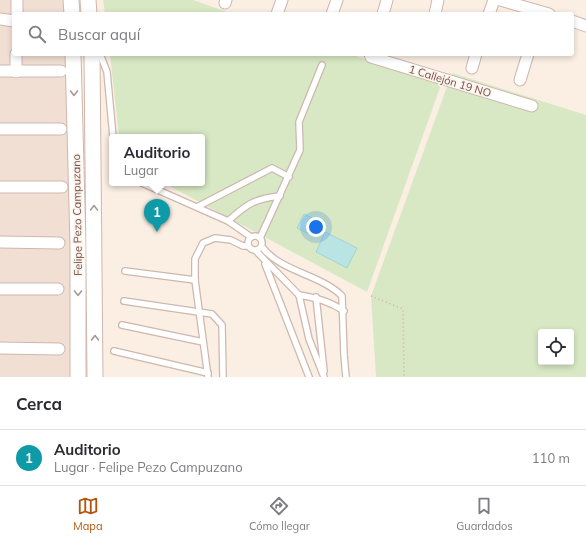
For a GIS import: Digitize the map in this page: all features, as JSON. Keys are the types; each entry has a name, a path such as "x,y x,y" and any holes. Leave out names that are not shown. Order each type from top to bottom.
{"main road":[{"path":"71,0 72,12"},
{"path":"88,0 90,12"},
{"name":"Felipe Pezo Campuzano","path":"73,56 78,244 78,377"},
{"name":"Felipe Pezo Campuzano","path":"92,56 95,377"}],"street":[{"path":"17,0 17,12"},
{"path":"278,12 282,0"},
{"path":"333,12 337,0"},
{"path":"384,12 388,0"},
{"path":"435,12 438,0"},
{"path":"490,12 494,0"},
{"path":"500,0 539,12"},
{"path":"0,19 12,20"},
{"path":"574,23 586,26"},
{"path":"16,56 16,72"},
{"name":"1 Callejón 19 NO","path":"371,56 532,106"},
{"path":"472,68 475,56"},
{"path":"520,80 527,56"},
{"path":"0,71 61,71"},
{"path":"0,129 61,129"},
{"path":"0,187 62,188"},
{"path":"0,242 59,243"},
{"path":"0,289 58,289"},
{"path":"0,348 59,349"}],"lane":[{"path":"101,56 108,72 112,134"},
{"path":"260,238 300,150 300,122 322,65"},
{"path":"197,207 272,168 289,177"},
{"path":"149,186 228,221 251,237 254,236 260,238 263,244 262,247 274,259 334,288 342,296 344,311 344,355 346,377"},
{"path":"228,221 245,206 261,198 280,196"},
{"path":"248,246 247,243 251,237"},
{"path":"114,351 208,375 195,280 195,259 203,243 215,238 231,240 243,246 248,246 253,251 256,251 299,295 309,339 324,377"},
{"path":"256,251 262,247"},
{"path":"264,260 309,377"},
{"path":"125,270 195,280"},
{"path":"299,295 316,297 330,302 344,311"},
{"path":"316,297 324,377"},
{"path":"124,301 212,314 222,325 223,377"},
{"path":"122,326 203,342"},
{"path":"309,339 320,338"}],"path":[{"path":"371,296 402,309 404,377"}],"shaded area":[{"path":"0,0 68,0 69,12 12,12 12,56 71,56 74,377 0,377"}],"green space":[{"path":"103,0 193,0 227,12 105,12"},
{"path":"110,56 356,56 441,85 367,292 170,186 205,186 205,134 119,134"},
{"path":"452,73 586,115 586,377 376,377 371,296"}],"water":[{"path":"304,214 316,220 309,234 297,228"},
{"path":"325,232 357,248 347,268 316,252"}],"place":[{"name":"Auditorio","path":"157,232"}]}
